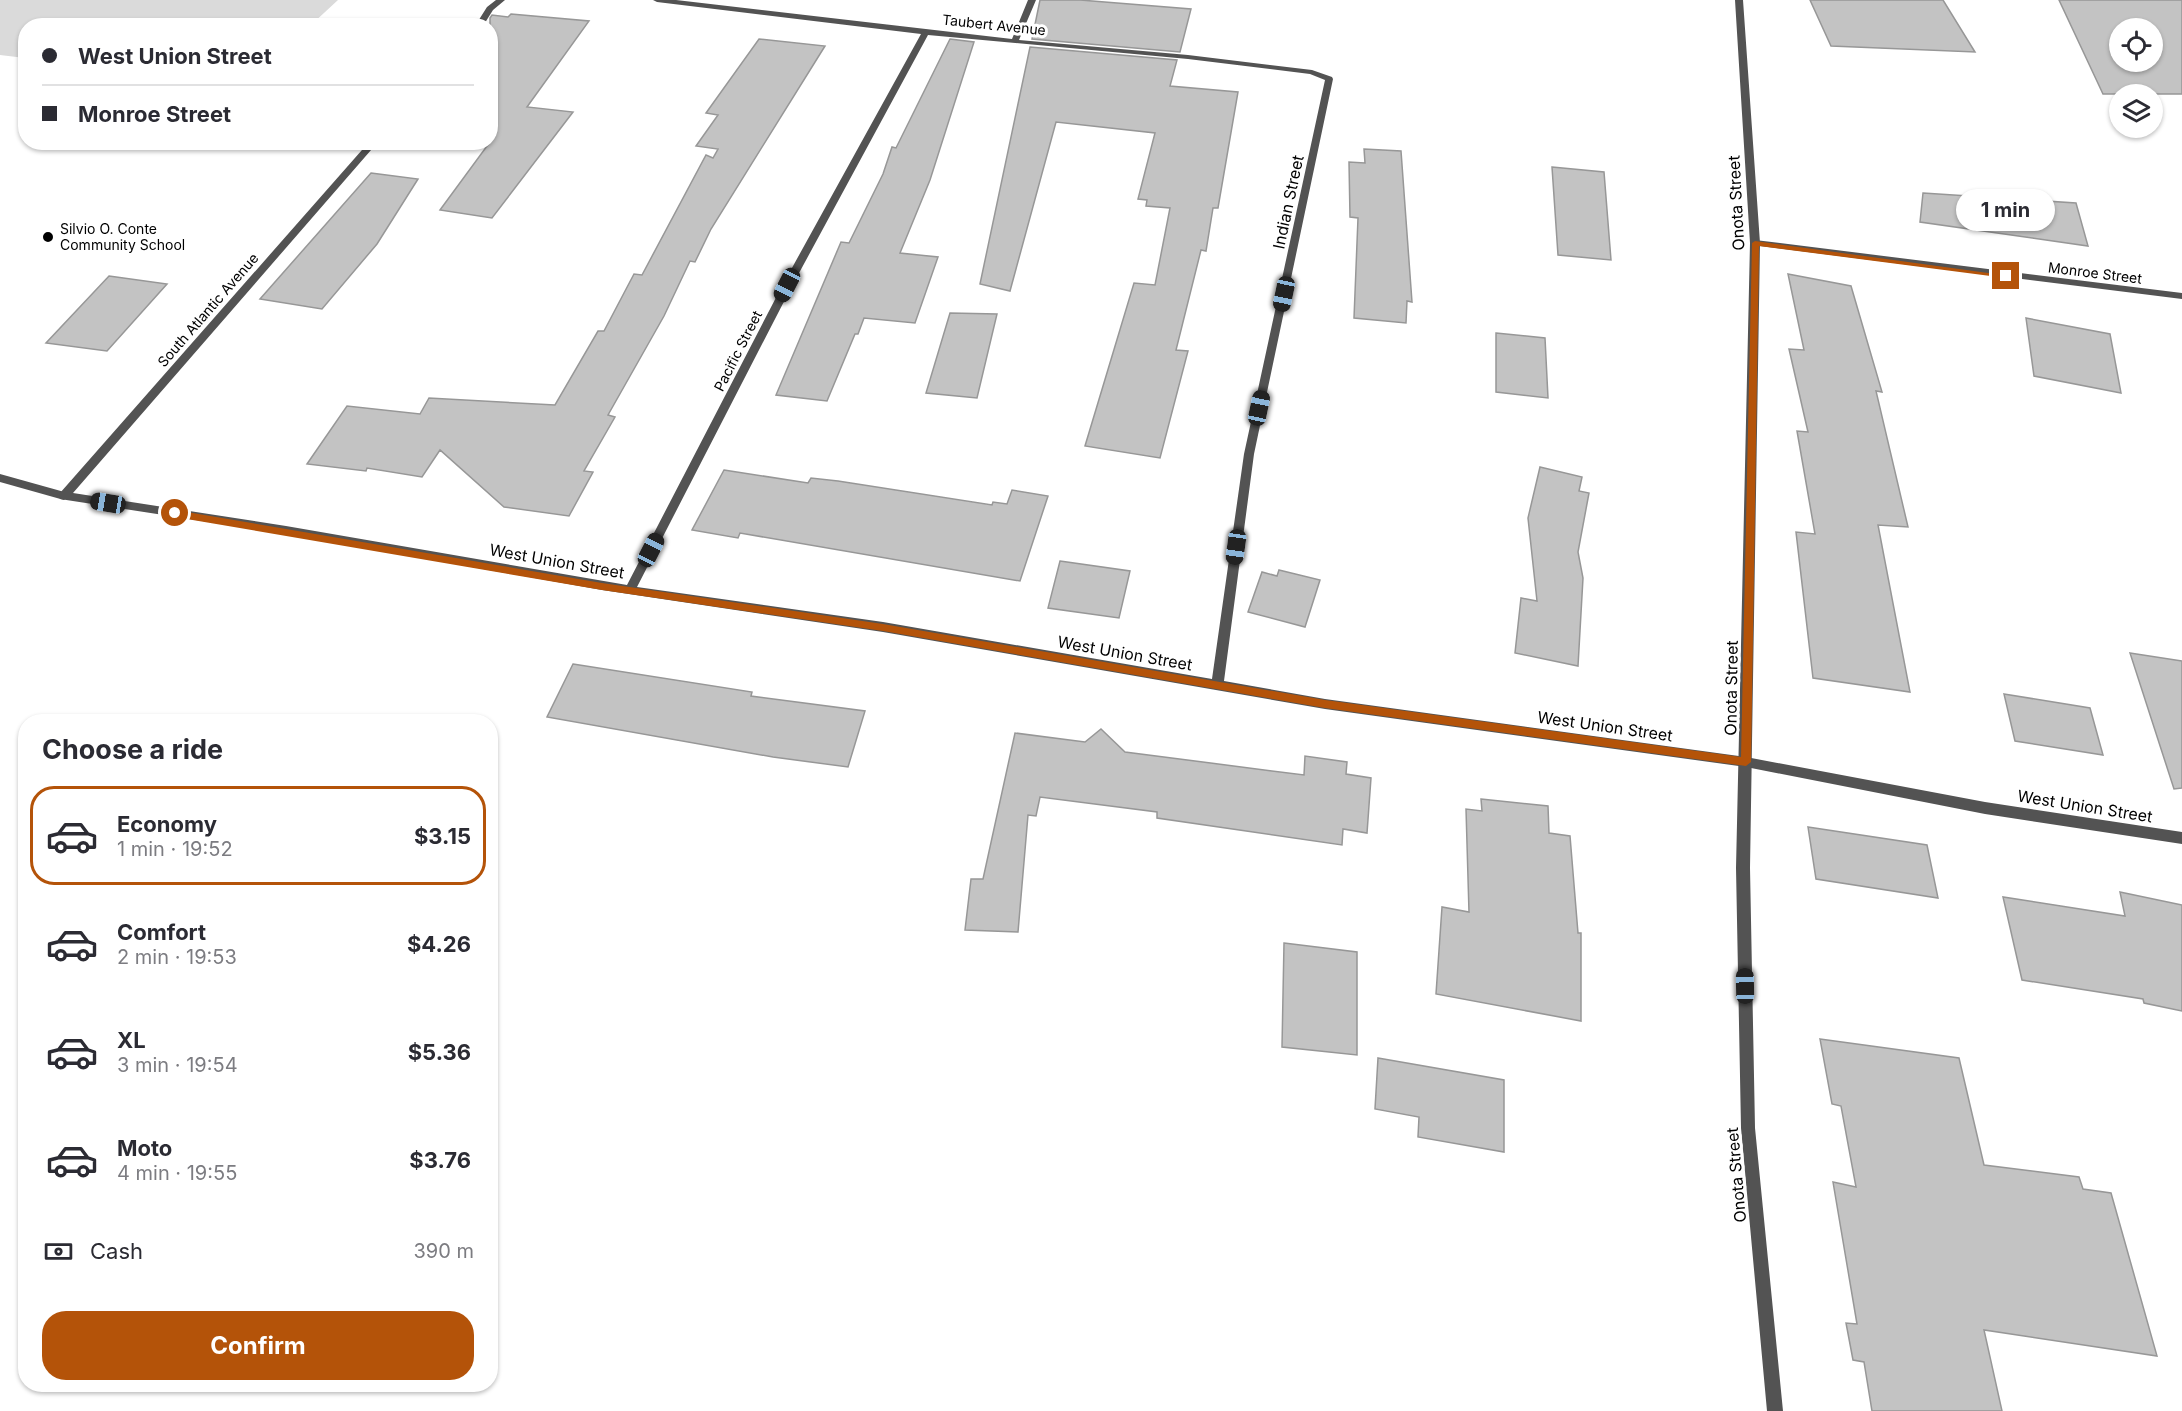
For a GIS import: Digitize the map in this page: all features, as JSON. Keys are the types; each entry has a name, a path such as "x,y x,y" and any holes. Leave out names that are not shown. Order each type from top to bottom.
{"street":[{"path":"484,18 490,9 501,0"},
{"name":"Taubert Avenue","path":"657,0 926,32 1188,57 1312,72 1329,79"},
{"path":"1015,41 1032,0"},
{"name":"Onota Street","path":"1739,0 1755,243 1743,868 1748,1128 1775,1411"},
{"name":"Pacific Street","path":"630,590 787,285 926,32"},
{"name":"Indian Street","path":"1217,686 1249,454 1329,79"},
{"name":"South Atlantic Avenue","path":"64,496 367,150"},
{"name":"Monroe Street","path":"1755,243 2182,296"},
{"name":"West Union Street","path":"0,478 64,496 286,531 630,590 883,627 1325,704 1746,762 1985,808 2182,838"}],"shaded area":[{"path":"0,0 338,0 319,18 18,18 18,57 0,55"}],"building":[{"path":"1040,0 1080,0 1191,9 1180,52 1032,39"},
{"path":"1810,0 1943,0 1975,52 1831,46"},
{"path":"2059,0 2182,0 2182,94 2163,94 2163,84 2109,84 2109,94 2103,94"},
{"path":"511,14 589,21 527,107 573,112 492,218 440,210 484,150 498,150 498,18 490,18 492,15 508,17"},
{"path":"759,39 825,46 711,229 695,262 690,261 664,316 608,415 615,417 584,471 593,472 569,516 504,507 440,450 422,477 367,468 366,471 307,464 347,406 420,414 429,398 555,405 598,331 604,331 634,274 642,275 706,155 713,158 718,149 696,146 718,115 706,113"},
{"path":"950,39 974,42 930,180 900,253 938,257 915,323 864,318 827,401 776,395 841,242 849,243 883,174 892,147 896,148"},
{"path":"1030,47 1177,60 1170,86 1238,92 1218,208 1213,208 1206,251 1201,250 1176,350 1188,351 1160,458 1085,446 1134,283 1155,285 1170,208 1146,206 1147,200 1138,199 1155,133 1056,122 1010,291 980,284"},
{"path":"1364,149 1401,151 1412,302 1407,301 1406,323 1354,318 1358,218 1350,217 1349,162 1365,163"},
{"path":"1552,167 1604,172 1611,260 1558,255"},
{"path":"371,173 418,179 377,244 322,309 260,299"},
{"path":"1923,193 2076,203 2088,246 1920,222"},
{"path":"1788,274 1851,286 1882,392 1876,391 1908,527 1878,525 1910,692 1813,678 1796,532 1815,534 1797,431 1808,432 1789,349 1804,350"},
{"path":"109,276 167,284 107,351 46,343"},
{"path":"950,313 997,314 977,398 926,393"},
{"path":"2026,318 2110,334 2121,393 2034,376"},
{"path":"1496,333 1545,338 1548,398 1496,392"},
{"path":"1540,467 1582,477 1579,491 1589,493 1578,552 1583,578 1578,666 1515,653 1521,598 1537,601 1528,518"},
{"path":"724,470 808,483 811,478 838,481 992,505 993,502 1007,504 1012,490 1048,496 1020,581 740,533 738,538 692,530"},
{"path":"1060,561 1130,571 1119,618 1048,608"},
{"path":"1279,570 1320,580 1305,627 1248,612 1262,572 1277,576"},
{"path":"2130,653 2182,661 2182,788 2174,789"},
{"path":"573,664 752,692 751,696 865,711 848,767 773,757 547,717"},
{"path":"2004,694 2090,708 2103,755 2015,741"},
{"path":"1101,729 1125,752 1304,775 1305,756 1347,762 1346,774 1371,778 1367,833 1343,829 1342,845 1157,818 1157,812 1040,797 1036,816 1028,815 1018,932 965,930 971,879 983,879 1015,733 1085,742"},
{"path":"1481,799 1548,806 1549,833 1570,836 1578,933 1581,933 1581,1021 1436,994 1442,907 1469,912 1466,809 1482,811"},
{"path":"1808,827 1927,845 1938,898 1816,879"},
{"path":"2120,892 2182,905 2182,1011 2144,1003 2143,999 2022,980 2003,897 2125,916"},
{"path":"1284,943 1357,952 1357,1055 1282,1047"},
{"path":"1820,1039 1959,1058 1984,1165 2079,1177 2083,1189 2111,1193 2157,1356 1984,1330 2002,1411 1872,1411 1864,1362 1853,1360 1846,1323 1857,1324 1833,1182 1856,1187 1841,1106 1832,1104"},
{"path":"1378,1058 1504,1080 1504,1152 1418,1137 1419,1117 1375,1109"}],"place":[{"name":"Silvio O. Conte Community School","path":"48,237"}],"route":[{"path":"175,513 602,586 883,627 1325,704 1746,762 1755,243 2006,276"}]}
